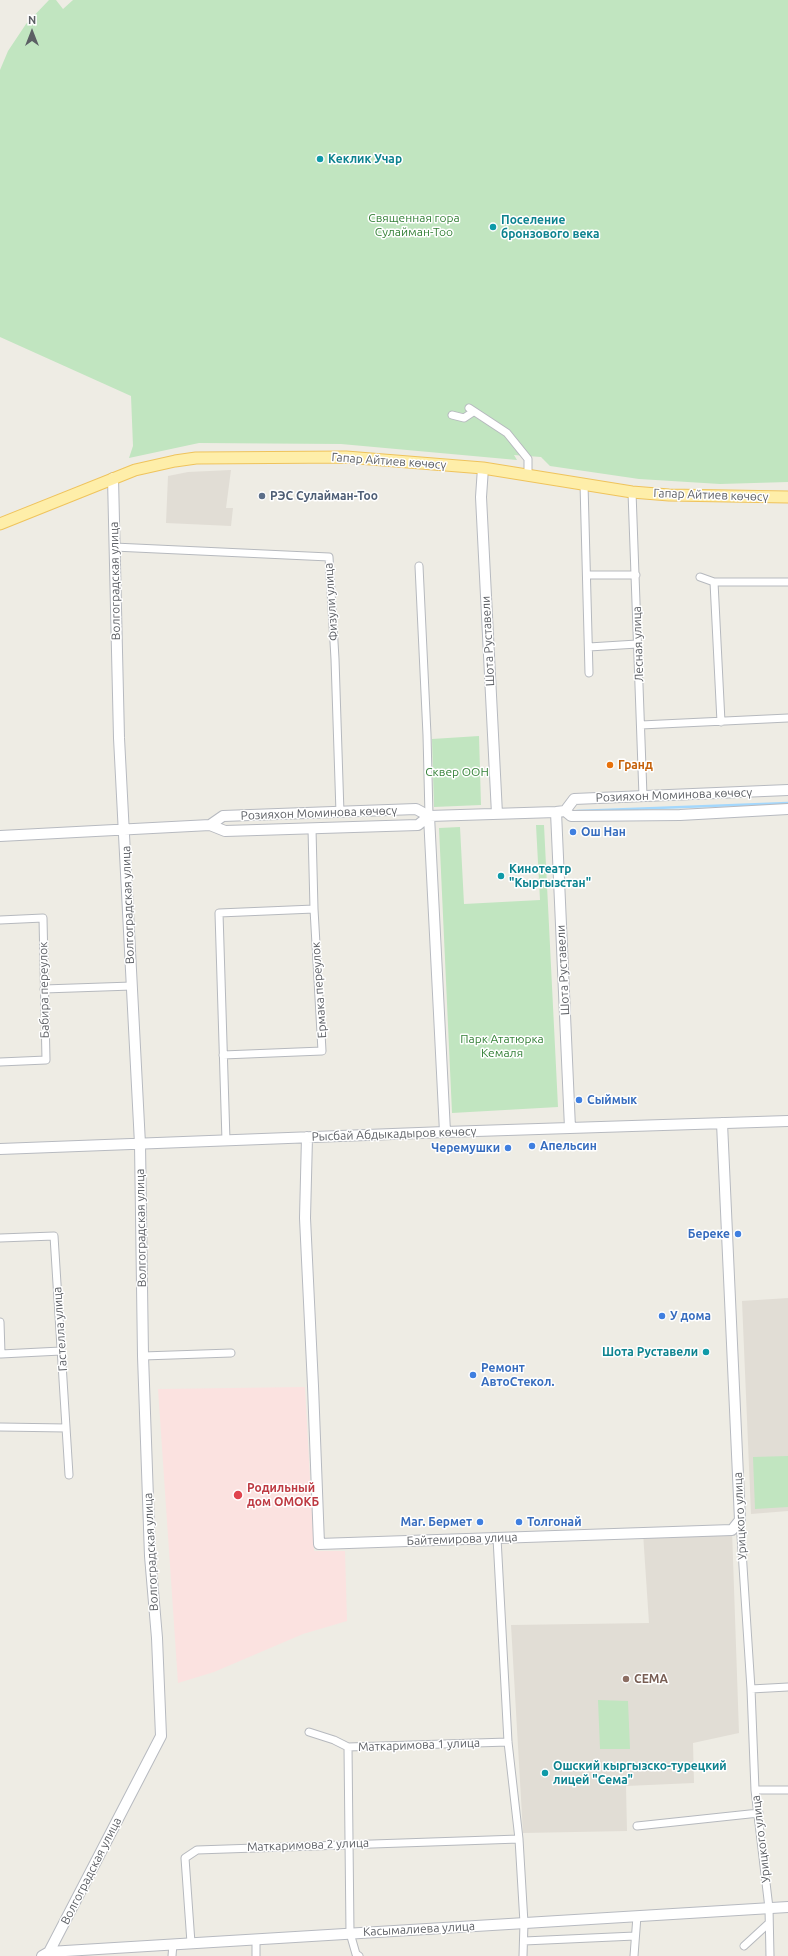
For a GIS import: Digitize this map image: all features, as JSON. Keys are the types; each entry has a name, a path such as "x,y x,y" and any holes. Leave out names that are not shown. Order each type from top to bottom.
{"main road":[{"name":"Гапар Айтиев көчөсү","path":"0,524 135,470 175,461 226,457 346,457 483,468 528,474 632,492 669,495 788,497"}],"street":[{"path":"452,415 464,418 471,410 507,433 528,459 528,474"},
{"name":"Шота Руставели","path":"483,468 481,497 497,814"},
{"name":"Волгоградская улица","path":"45,1954 161,1736 157,1638 150,1556 143,1356 140,1144 119,738 113,478"},
{"path":"584,484 589,673"},
{"name":"Лесная улица","path":"632,492 643,796"},
{"name":"Физули улица","path":"114,547 329,557 340,813"},
{"path":"419,566 427,735 429,816 445,1132"},
{"path":"587,575 636,575"},
{"path":"700,577 714,582 788,582"},
{"path":"714,582 721,722"},
{"path":"589,647 637,644"},
{"path":"641,725 788,718"},
{"name":"Розияхон Моминова көчөсү","path":"561,811 574,799 788,790"},
{"name":"Розияхон Моминова көчөсү","path":"210,825 223,816 340,813 416,809 429,816 561,811 572,816 680,815 788,809"},
{"name":"Шота Руставели","path":"561,811 570,1128"},
{"name":"Розияхон Моминова көчөсү","path":"0,836 125,831 210,825 225,831 418,825 429,816"},
{"name":"Ермака переулок","path":"223,1055 322,1051 314,909 312,829"},
{"path":"226,1141 219,913 314,909"},
{"name":"Бабира переулок","path":"0,920 43,918 46,1060 0,1062"},
{"path":"44,989 132,986"},
{"name":"Рысбай Абдыкадыров көчөсү","path":"0,1149 788,1121"},
{"name":"Урицкого улица","path":"722,1123 740,1520 751,1689 755,1790 759,1813 769,1908 770,1956"},
{"name":"Байтемирова улица","path":"307,1137 305,1218 319,1544 732,1530 740,1520"},
{"name":"Гастелла улица","path":"0,1238 54,1236 69,1475"},
{"path":"0,1322 1,1354 61,1351"},
{"path":"143,1356 231,1353"},
{"path":"0,1427 66,1428"},
{"path":"497,1538 508,1742 518,1838 524,1923 523,1956"},
{"path":"751,1689 788,1687"},
{"name":"Маткаримова 1 улица","path":"309,1732 334,1740 348,1747 508,1742"},
{"path":"348,1747 350,1934 356,1954 359,1956"},
{"path":"755,1790 788,1790"},
{"path":"637,1826 759,1813"},
{"name":"Маткаримова 2 улица","path":"191,1943 185,1858 189,1853 197,1850 348,1843 518,1838"},
{"name":"Касымалиева улица","path":"45,1954 101,1952 173,1944 788,1907"},
{"path":"634,1956 637,1916"},
{"path":"744,1946 769,1923"},
{"path":"524,1941 635,1936"},
{"path":"256,1939 256,1956"},
{"path":"172,1956 173,1944"}],"shaded area":[{"path":"231,470 226,508 233,508 231,526 166,523 168,476 188,472"},
{"path":"788,1298 788,1511 751,1514 742,1301"},
{"name":"Родильный дом ОМОКБ","path":"305,1387 314,1551 345,1551 347,1621 303,1634 214,1672 178,1683 158,1389"},
{"name":"СЕМА","path":"732,1530 739,1733 693,1743 694,1783 626,1786 627,1831 523,1833 511,1625 649,1623 643,1533"}],"green space":[{"name":"Священная гора Сулайман-Тоо","path":"49,0 56,0 63,9 73,0 788,0 788,482 720,484 639,479 550,466 541,457 514,455 517,460 341,444 199,443 129,458 133,446 131,396 0,337 0,70 8,51 26,24"},
{"name":"Сквер ООН","path":"479,736 481,805 434,807 432,739"},
{"name":"Парк Ататюрка Кемаля","path":"536,825 544,825 558,1107 452,1113 439,828 460,827 464,904 540,900"},
{"path":"788,1456 788,1507 755,1509 753,1457"},
{"path":"598,1700 628,1701 630,1749 600,1749"}],"waterway":[{"path":"577,811 788,803"}],"place":[{"name":"Кеклик Учар","path":"320,159"},
{"name":"Поселение бронзового века","path":"493,227"},
{"name":"РЭС Сулайман-Тоо","path":"262,496"},
{"name":"Гранд","path":"610,765"},
{"name":"Ош Нан","path":"573,832"},
{"name":"Кинотеатр \"Кыргызстан\"","path":"501,876"},
{"name":"Сыймык","path":"579,1100"},
{"name":"Апельсин","path":"532,1146"},
{"name":"Черемушки","path":"508,1148"},
{"name":"Береке","path":"738,1234"},
{"name":"У дома","path":"662,1316"},
{"name":"Шота Руставели","path":"706,1352"},
{"name":"Ремонт АвтоСтекол.","path":"473,1375"},
{"name":"Родильный дом ОМОКБ","path":"238,1495"},
{"name":"Маг. Бермет","path":"480,1522"},
{"name":"Толгонай","path":"519,1522"},
{"name":"СЕМА","path":"626,1679"},
{"name":"Ошский кыргызско-турецкий лицей \"Сема\"","path":"545,1773"}]}
